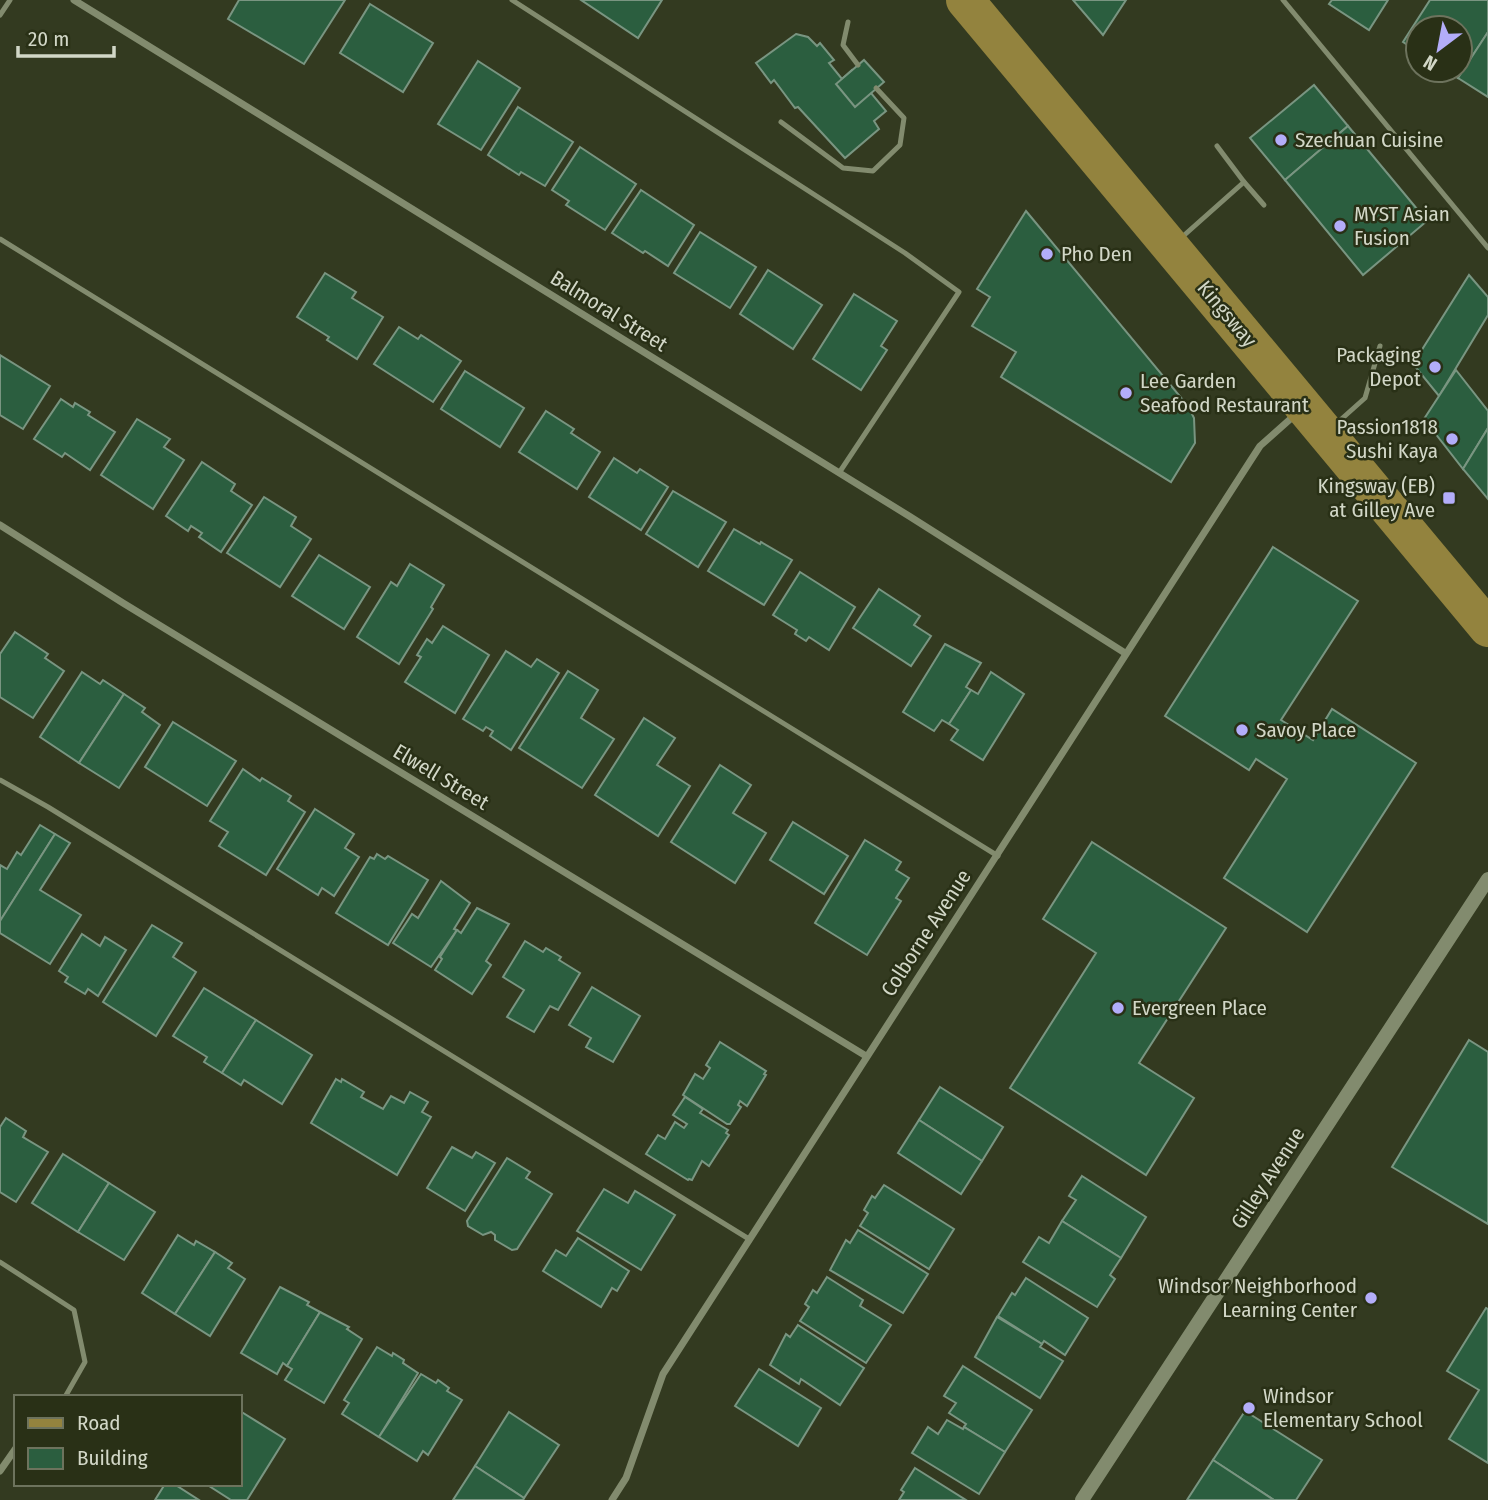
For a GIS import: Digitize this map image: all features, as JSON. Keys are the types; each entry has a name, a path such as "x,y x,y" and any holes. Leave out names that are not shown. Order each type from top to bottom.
{"main road":[{"name":"Kingsway","path":"965,0 1488,628"}],"street":[{"name":"Balmoral Street","path":"74,0 1125,653"},
{"name":"Colborne Avenue","path":"612,1500 626,1478 663,1374 866,1056 998,856 1125,653 1260,446 1315,419"},
{"name":"Elwell Street","path":"0,525 135,611 866,1056"},
{"name":"Gilley Avenue","path":"1082,1500 1488,879"},
{"path":"0,1471 14,1451"}],"lane":[{"path":"0,15 10,0"},
{"path":"512,0 905,253 959,292 839,473"},
{"path":"1283,0 1488,248"},
{"path":"848,22 843,45 858,65"},
{"path":"781,122 843,168 873,172 900,145 904,118 876,88"},
{"path":"1217,146 1264,205"},
{"path":"1170,247 1244,182"},
{"path":"0,239 998,856"},
{"path":"1315,419 1366,398 1380,346"},
{"path":"0,780 60,814 749,1239"},
{"path":"0,1262 75,1310 85,1362 66,1395"}],"building":[{"path":"239,0 345,0 304,64 228,19"},
{"path":"581,0 662,0 638,38"},
{"path":"1073,0 1126,0 1103,35"},
{"path":"1332,0 1388,0 1369,30 1329,4"},
{"path":"1430,0 1488,0 1488,32 1474,53 1474,14 1421,14"},
{"path":"370,4 433,43 403,92 340,53"},
{"path":"1488,32 1488,97 1467,84 1474,84 1474,53"},
{"path":"796,34 808,37 817,46 820,43 834,60 829,63 842,79 852,70 886,111 874,121 879,129 845,158 798,107 795,108 774,80 771,83 756,63"},
{"path":"864,60 884,82 855,107 836,84"},
{"path":"478,61 520,88 481,150 438,124"},
{"path":"1314,85 1348,126 1285,180 1250,138"},
{"path":"518,107 573,142 545,186 521,172 519,175 488,155"},
{"path":"1348,126 1427,221 1363,275 1285,180"},
{"path":"580,147 636,184 605,230 566,205 569,201 552,190"},
{"path":"641,190 694,225 668,266 612,233"},
{"path":"1026,211 1188,406 1194,418 1195,443 1171,482 1001,377 1016,352 972,326 990,297 977,289"},
{"path":"700,232 756,267 730,308 674,273"},
{"path":"768,270 822,305 793,349 740,314"},
{"path":"325,273 356,292 352,298 383,317 357,359 297,317"},
{"path":"1469,275 1488,297 1488,315 1439,396 1413,364"},
{"path":"854,294 897,321 881,346 887,350 861,390 813,359"},
{"path":"399,327 418,339 421,335 461,361 433,402 374,364"},
{"path":"0,355 50,386 23,429 0,415"},
{"path":"1456,370 1488,411 1488,428 1463,469 1424,419"},
{"path":"465,371 524,408 500,447 441,409"},
{"path":"61,399 73,407 75,403 90,412 88,415 115,432 90,470 65,453 62,457 34,439"},
{"path":"546,411 574,429 571,433 600,452 577,489 519,452"},
{"path":"137,419 170,439 164,447 184,460 153,509 101,475"},
{"path":"1488,428 1488,499 1463,469"},
{"path":"614,458 637,473 640,469 668,487 641,530 589,497"},
{"path":"202,462 235,484 231,491 252,505 221,552 199,537 202,533 191,526 188,531 166,516"},
{"path":"673,491 726,522 698,567 646,534"},
{"path":"264,497 296,517 291,526 311,539 280,587 227,553"},
{"path":"734,529 792,560 764,605 708,571"},
{"name":"Savoy Place","path":"1273,547 1358,601 1281,720 1313,740 1332,709 1416,763 1307,932 1224,878 1287,779 1256,759 1249,770 1165,716"},
{"path":"319,555 370,587 344,629 292,596"},
{"path":"410,564 444,585 431,607 433,609 399,664 357,637 391,582 397,586"},
{"path":"800,572 855,607 829,650 809,637 806,641 795,634 797,630 773,615"},
{"path":"879,589 920,616 914,625 931,636 911,666 853,628"},
{"path":"443,626 489,655 455,713 405,682 421,657 417,655 427,639 432,643"},
{"path":"15,632 48,654 45,658 64,671 33,718 0,697 0,654"},
{"path":"945,644 981,663 966,687 971,690 949,724 942,720 934,731 903,712"},
{"path":"506,651 531,667 537,659 559,673 511,750 490,736 493,731 486,727 483,731 463,719"},
{"path":"568,671 598,690 581,718 614,739 582,788 519,748"},
{"path":"82,672 100,684 103,680 124,694 79,763 40,737"},
{"path":"991,672 1024,694 983,760 951,740 958,730 949,724 971,690 978,694"},
{"path":"124,694 145,708 142,712 160,725 119,788 79,763"},
{"path":"644,718 675,738 657,765 690,786 658,836 595,795"},
{"path":"173,722 236,761 207,806 145,767"},
{"path":"720,765 751,785 733,813 766,833 735,883 671,842"},
{"path":"243,769 260,781 262,778 291,796 288,801 305,812 266,875 219,846 228,832 210,821"},
{"path":"315,809 354,834 345,848 359,857 334,896 322,888 318,895 277,869"},
{"path":"793,822 848,856 824,894 770,860"},
{"path":"40,825 55,834 0,921 0,865 7,869 17,852 21,855"},
{"path":"55,834 70,843 40,890 81,915 50,964 0,933 0,921"},
{"path":"865,840 901,862 896,870 909,878 896,898 901,901 867,955 815,923"},
{"name":"Evergreen Place","path":"1092,842 1226,928 1139,1063 1194,1098 1146,1175 1010,1088 1096,953 1043,919"},
{"path":"377,854 385,859 388,856 428,880 388,945 336,913 370,857 374,859"},
{"path":"441,881 470,903 454,929 457,930 431,967 393,943 412,914 418,918"},
{"path":"477,908 509,924 486,961 491,965 472,994 435,970 457,930 461,933"},
{"path":"152,925 182,943 173,957 196,972 156,1036 103,1002"},
{"path":"82,934 100,946 105,937 126,950 98,996 88,989 85,994 65,982 68,977 59,971"},
{"path":"525,941 543,952 546,948 580,973 558,1010 550,1006 534,1032 507,1017 524,990 503,977"},
{"path":"592,987 640,1016 613,1062 586,1047 591,1038 569,1025"},
{"path":"204,988 256,1020 222,1073 204,1062 207,1057 173,1036"},
{"path":"256,1020 312,1055 282,1104 244,1080 241,1085 222,1073"},
{"path":"1469,1040 1488,1052 1488,1224 1392,1167"},
{"path":"720,1042 766,1071 747,1106 740,1101 738,1105 741,1107 730,1124 683,1095 695,1074 703,1079 710,1068 706,1065"},
{"path":"336,1079 341,1082 342,1079 364,1092 361,1097 383,1109 391,1096 404,1103 410,1092 428,1102 422,1112 431,1117 397,1175 311,1123"},
{"path":"940,1087 1003,1127 982,1161 919,1120"},
{"path":"685,1097 703,1109 700,1113 728,1130 726,1133 729,1135 709,1166 702,1161 692,1180 646,1154 658,1135 665,1139 675,1122 684,1128 687,1124 673,1115"},
{"path":"6,1118 26,1131 23,1137 48,1152 16,1202 0,1192 0,1127"},
{"path":"919,1120 982,1161 961,1194 898,1153"},
{"path":"452,1147 472,1158 476,1152 495,1163 465,1211 427,1188"},
{"path":"63,1154 109,1183 78,1232 32,1203"},
{"path":"507,1158 530,1172 526,1178 552,1194 517,1249 512,1250 495,1240 495,1235 491,1232 483,1235 468,1226 467,1221"},
{"path":"1082,1176 1146,1217 1121,1258 1062,1221 1076,1200 1069,1196"},
{"path":"109,1183 155,1212 124,1260 78,1232"},
{"path":"884,1185 954,1229 929,1269 860,1226 868,1213 864,1210 872,1196 875,1198"},
{"path":"604,1189 628,1203 635,1191 675,1215 641,1270 577,1231"},
{"path":"1062,1221 1121,1258 1110,1275 1115,1279 1097,1307 1023,1262 1039,1237 1049,1243"},
{"path":"858,1230 928,1274 903,1313 830,1270 846,1240 850,1243"},
{"path":"178,1235 194,1245 196,1241 215,1252 175,1314 142,1293"},
{"path":"578,1238 629,1271 617,1291 612,1288 601,1307 543,1271 556,1250 566,1256"},
{"path":"215,1252 232,1263 228,1268 245,1279 210,1336 175,1314"},
{"path":"827,1277 863,1300 860,1306 891,1325 866,1363 800,1321 809,1307 805,1304 813,1290 817,1293"},
{"path":"1026,1278 1088,1318 1065,1355 998,1316 1012,1293 1015,1295"},
{"path":"280,1287 309,1302 307,1305 320,1312 287,1366 283,1363 277,1374 241,1353"},
{"path":"1486,1308 1488,1463 1449,1439 1479,1390 1447,1371"},
{"path":"320,1312 349,1327 347,1329 362,1339 324,1403 285,1380 292,1369 287,1366"},
{"path":"997,1317 1042,1344 1040,1347 1063,1361 1040,1398 975,1357"},
{"path":"798,1325 864,1368 840,1405 801,1379 799,1384 770,1365 786,1334 790,1337"},
{"path":"377,1347 392,1356 393,1353 418,1373 379,1437 342,1414 349,1403 344,1400"},
{"path":"963,1366 1032,1410 1005,1452 964,1427 966,1424 949,1413 956,1403 944,1396"},
{"path":"759,1369 821,1408 798,1446 735,1406"},
{"path":"421,1374 436,1383 438,1380 449,1388 447,1391 462,1400 428,1455 423,1451 417,1461 379,1437"},
{"path":"1245,1411 1322,1460 1296,1500 1274,1500 1213,1460"},
{"path":"242,1412 285,1439 247,1500 231,1500 209,1486 242,1486"},
{"path":"509,1412 559,1445 524,1498 475,1466"},
{"path":"947,1420 1005,1452 979,1494 912,1453 928,1427 938,1434"},
{"path":"1213,1460 1274,1500 1187,1500"},
{"path":"475,1466 524,1498 523,1500 453,1500"},
{"path":"915,1468 966,1500 899,1500 904,1492 901,1490"},
{"path":"164,1486 177,1486 199,1500 155,1500"}],"place":[{"name":"Szechuan Cuisine","path":"1281,140"},
{"name":"MYST Asian Fusion","path":"1340,226"},
{"name":"Pho Den","path":"1047,254"},
{"name":"Packaging Depot","path":"1435,367"},
{"name":"Lee Garden Seafood Restaurant","path":"1126,393"},
{"name":"Passion1818 Sushi Kaya","path":"1452,439"},
{"name":"Kingsway (EB) at Gilley Ave","path":"1449,498"},
{"name":"Savoy Place","path":"1242,730"},
{"name":"Evergreen Place","path":"1118,1008"},
{"name":"Windsor Neighborhood Learning Center","path":"1371,1298"},
{"name":"Windsor Elementary School","path":"1249,1408"}]}
